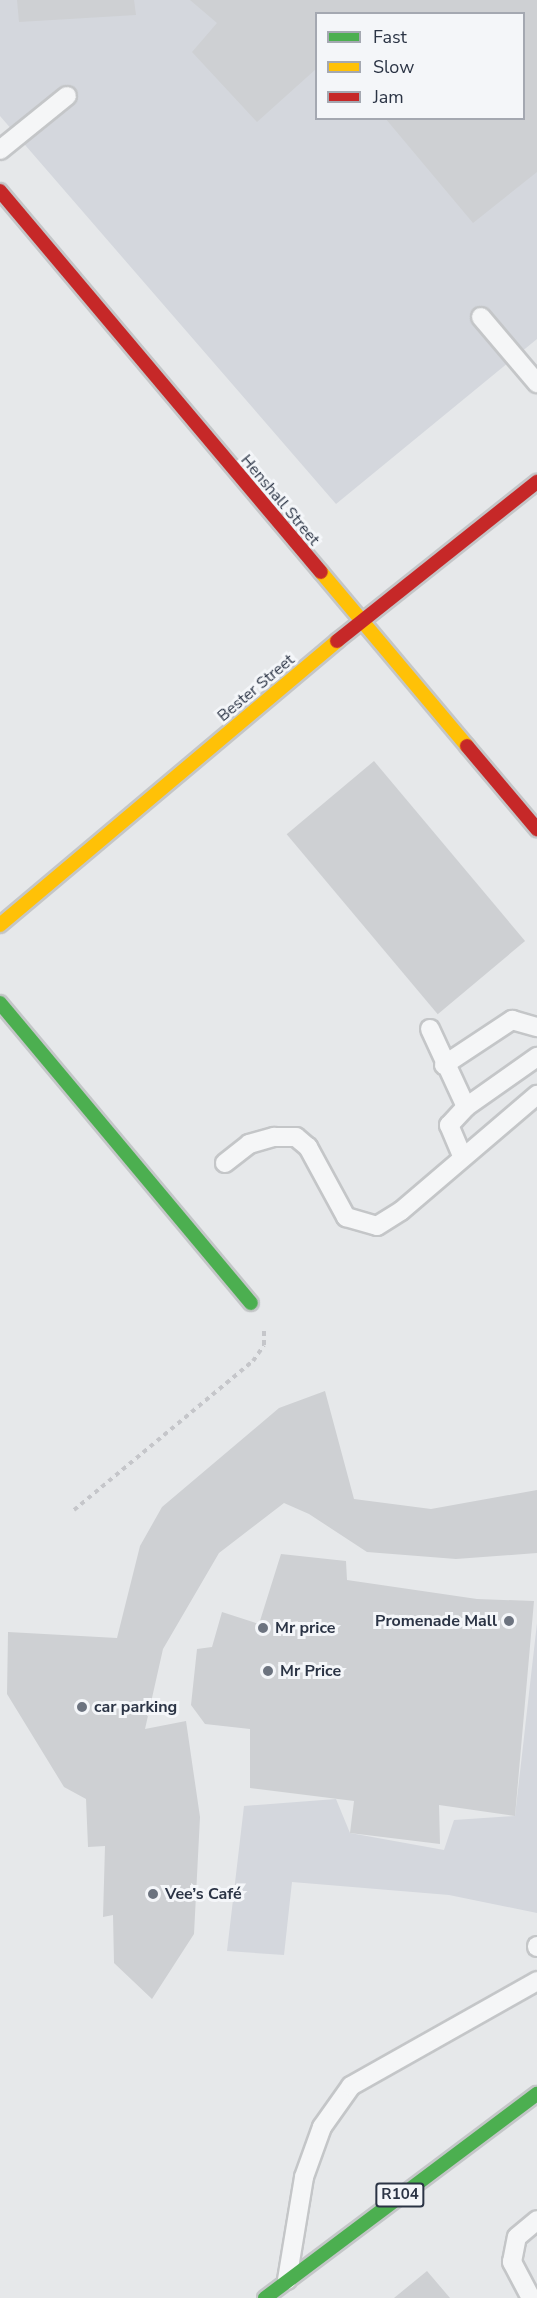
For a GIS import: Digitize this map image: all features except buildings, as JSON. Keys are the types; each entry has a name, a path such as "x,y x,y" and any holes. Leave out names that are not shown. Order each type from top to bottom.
{"street":[{"name":"Henshall Street","path":"0,191 360,622 537,829"},
{"name":"Bester Street","path":"0,925 360,622 537,482"},
{"path":"0,1003 251,1303"},
{"name":"R104","path":"265,2298 537,2094"}],"lane":[{"path":"0,150 67,96"},
{"path":"481,317 537,383"},
{"path":"444,1065 512,1020 537,1027"},
{"path":"430,1029 444,1065 466,1107"},
{"path":"462,1155 449,1125 466,1107 537,1057"},
{"path":"225,1163 249,1143 274,1137 296,1137 308,1147 346,1217 377,1226 401,1211 462,1155 537,1095"},
{"path":"287,2280 304,2177 322,2127 351,2086 537,1981"},
{"path":"531,2298 513,2256 517,2237 537,2220"}],"path":[{"path":"74,1510 253,1361 264,1345 264,1332 251,1303"}],"shaded area":[{"path":"0,0 537,0 537,339 336,504 0,116"},
{"path":"537,1623 537,1913 449,1895 292,1882 284,1955 227,1951 244,1806 336,1799 350,1833 444,1850 454,1820 515,1816"}],"traffic: fast":[{"path":"0,1003 251,1303"},
{"path":"265,2298 537,2094"}],"traffic: slow":[{"path":"321,572 467,746"},
{"path":"0,925 337,641"}],"traffic: jam":[{"path":"0,191 321,572"},
{"path":"337,641 537,482"},
{"path":"467,746 537,829"}],"place":[{"name":"Promenade Mall","path":"509,1621"},
{"name":"Mr price","path":"263,1628"},
{"name":"Mr Price","path":"268,1671"},
{"name":"car parking","path":"82,1707"},
{"name":"Vee’s Café","path":"153,1894"}]}
